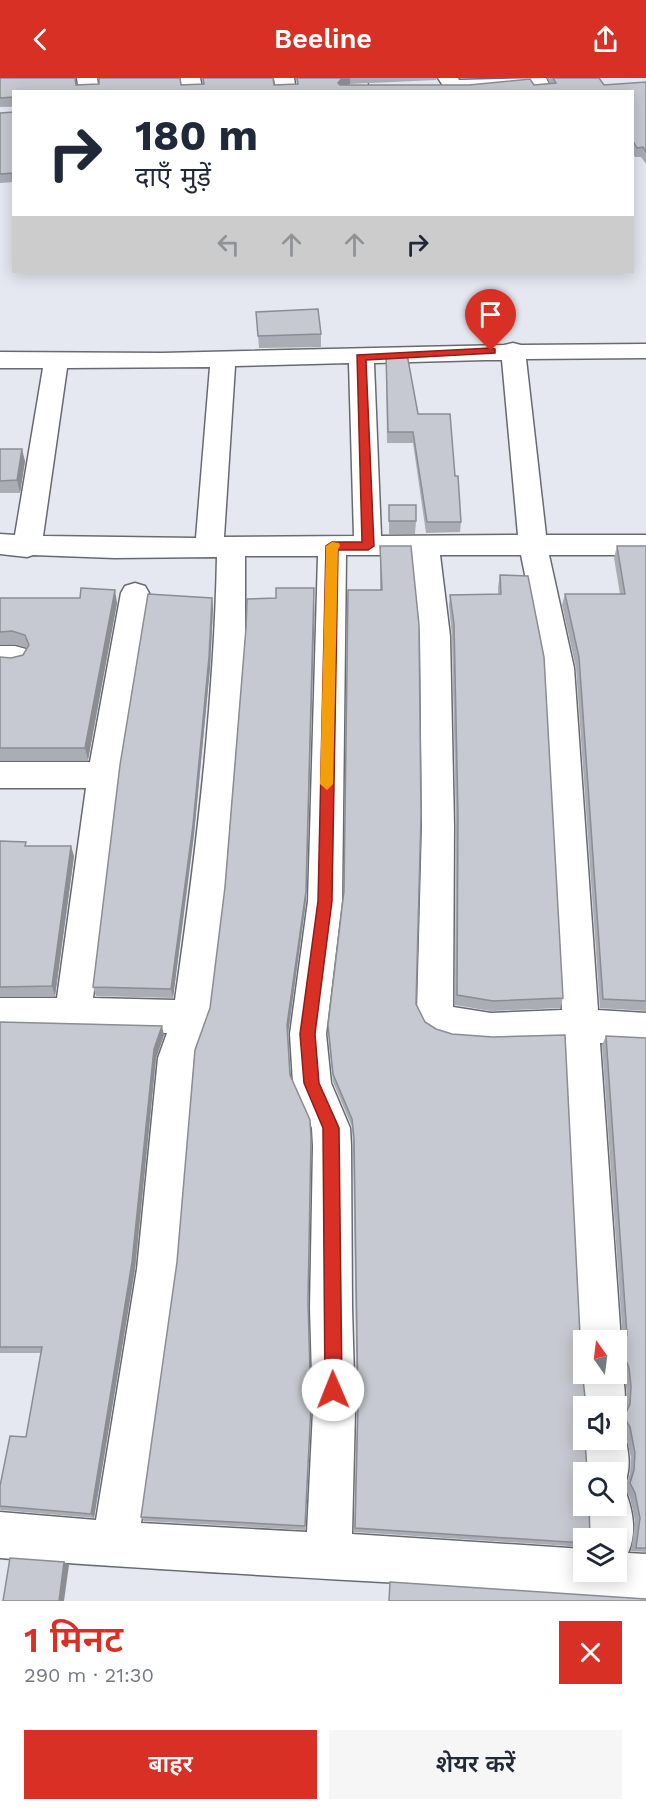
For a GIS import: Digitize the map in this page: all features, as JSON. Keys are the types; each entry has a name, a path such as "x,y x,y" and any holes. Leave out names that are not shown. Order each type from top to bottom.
{"street":[{"path":"429,88 539,83"},
{"path":"357,88 383,90"},
{"path":"513,350 533,544 559,668 599,1330"},
{"path":"0,360 223,361 513,350 646,351"},
{"path":"361,357 368,546"},
{"path":"56,361 14,545 220,547 646,545"},
{"path":"114,1545 157,1269 176,1058 191,1017 207,897 230,639 220,547 223,361"},
{"path":"425,545 435,636 438,826 435,1012 444,1022 491,1029 580,1025 646,1029"},
{"path":"329,1555 334,1411 331,1308 332,1146 331,1128 312,1083 308,1034 325,901 332,546"},
{"path":"73,1014 104,775 135,593"},
{"path":"0,775 104,775"},
{"path":"0,1014 191,1017"},
{"path":"0,1535 114,1545 573,1567"}],"building":[{"path":"0,78 75,78 76,85 99,84 99,78 180,78 181,85 204,84 203,78 273,78 274,85 298,84 297,78 342,78 338,83 340,85 469,85 530,79 534,85 556,83 553,78 599,78 604,85 646,82 646,152 643,147 637,148 634,143 634,90 12,90 12,97 0,98"},
{"path":"12,112 12,173 0,174 0,113"},
{"path":"318,309 321,334 258,336 256,312"},
{"path":"386,354 407,354 418,414 450,414 461,522 427,522 413,432 388,432"},
{"path":"0,449 22,449 17,480 0,481"},
{"path":"389,505 416,505 416,521 389,521"},
{"path":"380,546 411,546 419,625 421,816 416,1004 425,1022 436,1029 452,1034 493,1037 565,1035 580,1330 573,1330 573,1384 584,1384 585,1396 573,1396 573,1450 586,1450 586,1462 573,1462 573,1516 589,1516 590,1528 573,1528 573,1542 355,1528 358,1406 354,1138 352,1119 333,1074 328,1025 344,891 348,590 382,590"},
{"path":"617,546 646,546 646,1001 603,999 579,657 565,594 625,594"},
{"path":"500,575 528,576 544,657 563,998 493,1001 457,995 458,815 454,624 450,595 501,594"},
{"path":"81,588 115,590 85,748 0,748 0,657 11,658 23,655 29,645 25,635 12,631 0,632 0,598 80,598"},
{"path":"276,588 314,588 306,891 287,1025 290,1075 310,1120 311,1138 308,1302 311,1406 305,1526 141,1517 177,1262 195,1050 210,1008 225,887 247,599 276,598"},
{"path":"148,594 212,598 209,657 193,825 171,989 93,987 120,765"},
{"path":"0,841 26,842 25,846 71,846 52,986 0,987"},
{"path":"0,1022 162,1026 154,1049 132,1262 91,1514 0,1506 0,1486 10,1436 26,1437 42,1347 0,1347"},
{"path":"606,1036 646,1038 646,1548 636,1548 640,1518 635,1493 630,1483 634,1470 635,1453 627,1422 631,1386 627,1363"},
{"path":"10,1558 64,1562 59,1601 3,1601"},
{"path":"390,1582 646,1599 646,1601 389,1601"}],"slow traffic":[{"path":"327,784 332,546 335,546"}],"route":[{"path":"333,1390 331,1128 312,1083 308,1034 325,901 332,546 368,546 361,357 491,351"}]}
